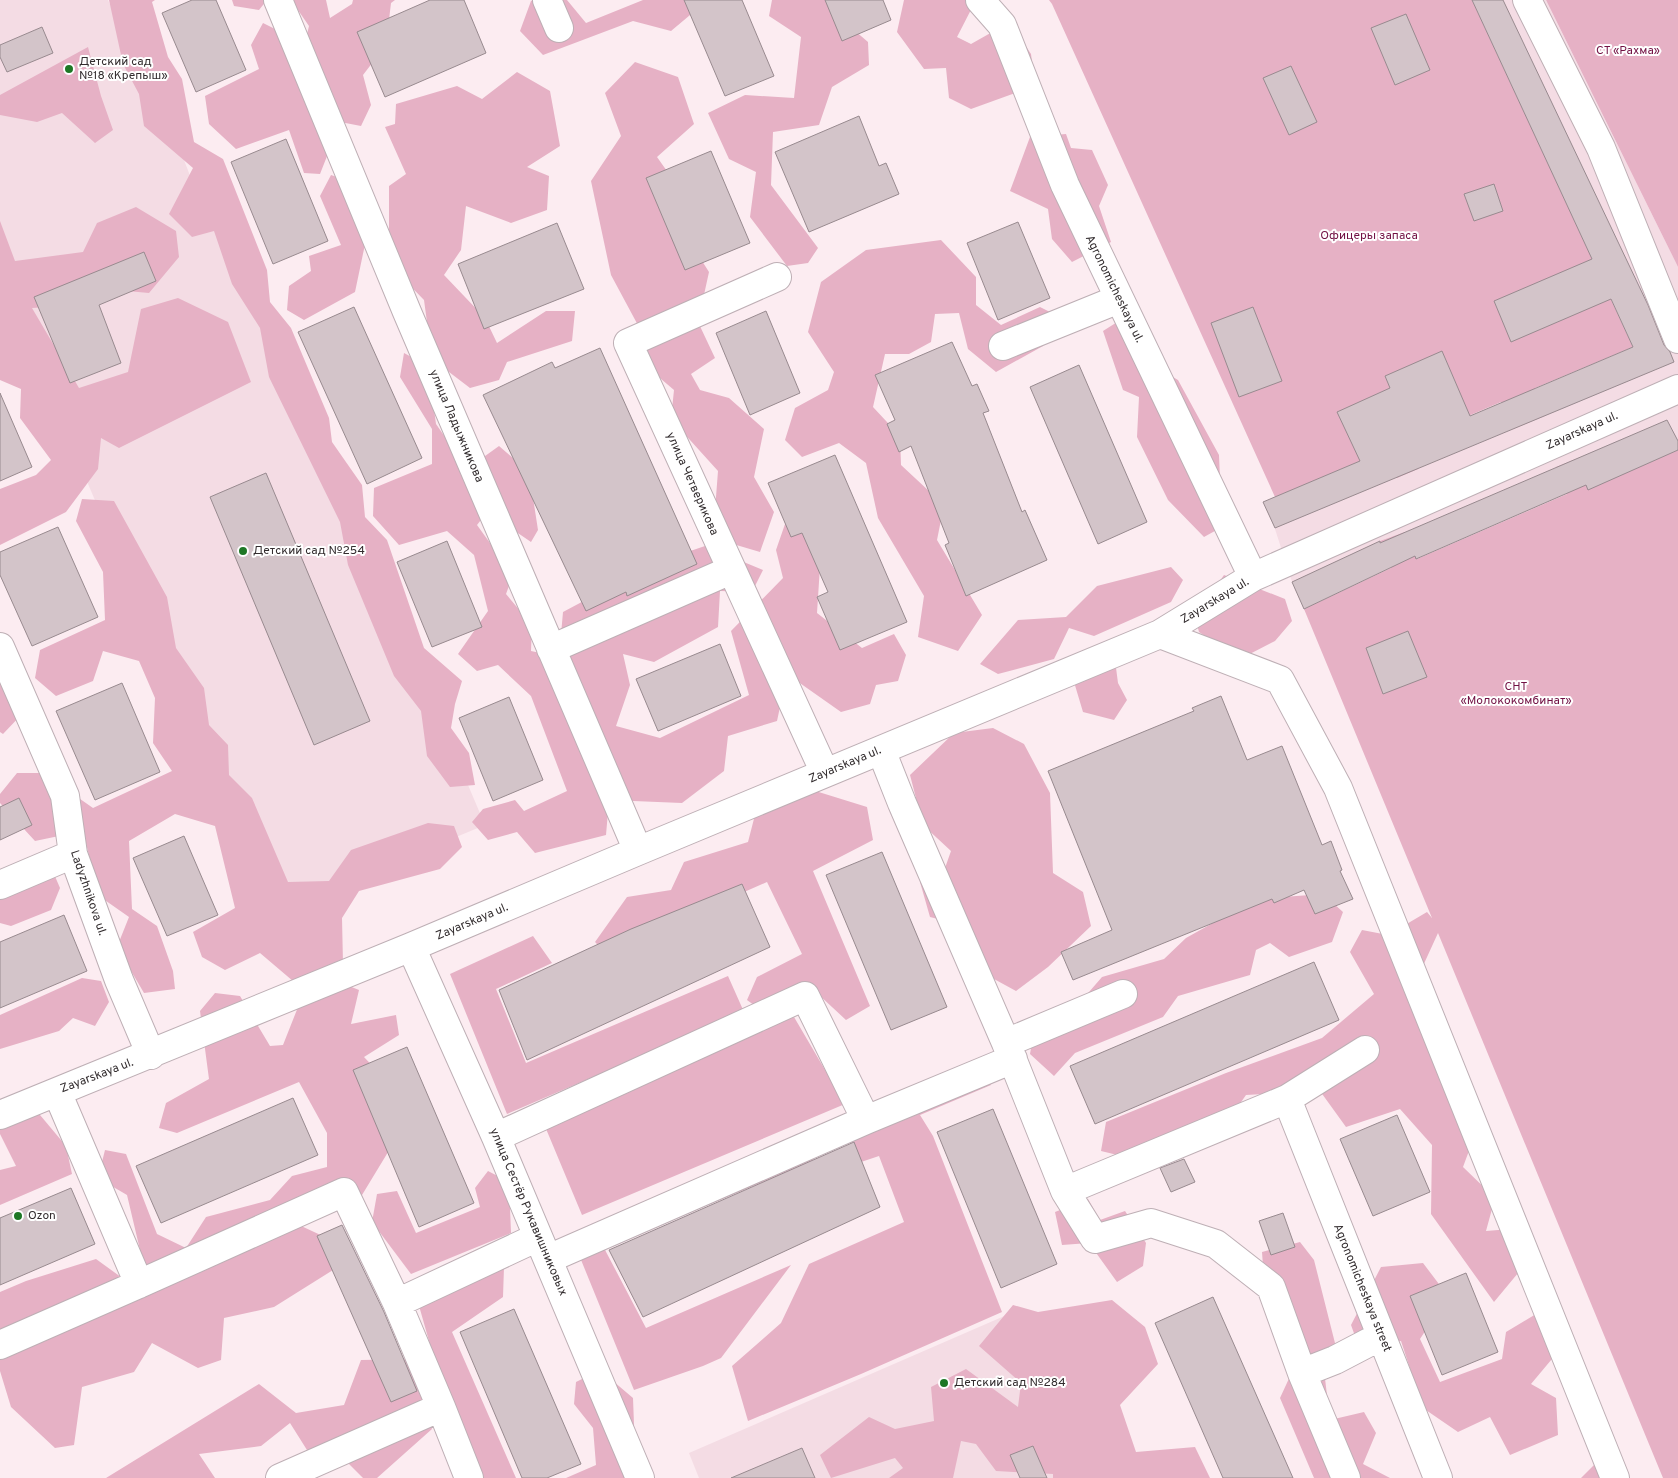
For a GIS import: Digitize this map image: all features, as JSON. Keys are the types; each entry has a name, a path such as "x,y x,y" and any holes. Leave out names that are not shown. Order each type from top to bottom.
{"street":[{"name":"улица Ладыжникова","path":"278,0 407,312 638,851"},
{"path":"547,0 559,28"},
{"name":"Agronomicheskaya ul.","path":"980,0 1002,25 1065,185 1253,577"},
{"path":"1527,0 1601,148 1678,339"},
{"name":"улица Четверикова","path":"777,277 628,343 826,773"},
{"path":"1003,346 1119,299"},
{"name":"Zayarskaya ul.","path":"0,1115 411,947 1160,634 1253,577 1678,389"},
{"path":"551,649 731,570"},
{"path":"1160,634 1280,680 1338,788 1615,1478"},
{"name":"Ladyzhnikova ul.","path":"0,647 65,796 73,854 119,980 150,1055"},
{"path":"881,750 1009,1051 1064,1191 1095,1239 1150,1223 1216,1244 1271,1287 1302,1373 1346,1478"},
{"path":"0,885 73,854"},
{"name":"улица Сестёр Рукавишниковых","path":"411,947 496,1137 640,1478"},
{"path":"396,1302 543,1248 866,1120 1123,994"},
{"path":"496,1137 805,996 866,1120"},
{"path":"1064,1191 1287,1099 1365,1050"},
{"path":"57,1092 139,1284"},
{"name":"Agronomicheskaya street","path":"1287,1099 1438,1478"},
{"path":"0,1345 344,1192 396,1302 469,1478"},
{"path":"1302,1373 1335,1360 1381,1336"},
{"path":"280,1478 441,1407"}],"shaded area":[{"name":"Детский сад №254","path":"0,0 108,0 169,141 176,139 197,194 214,187 485,825 271,914 0,277"},
{"path":"1472,0 1546,0 1678,267 1678,450 1588,490 1556,467 1567,494 1416,559 1380,542 1392,568 1304,609 1292,582 1275,529 1263,502 1385,451 1397,477 1407,442 1502,402 1513,429 1545,416 1534,388 1633,347"},
{"name":"Детский сад №284","path":"1009,1314 1080,1478 699,1478 689,1453"}],"green space":[{"path":"109,0 155,0 152,2 168,57 182,79 194,142 223,159 267,270 270,302 291,328 329,418 332,442 362,485 365,517 387,540 424,648 462,681 455,704 451,728 469,753 475,785 450,787 427,756 421,711 394,676 348,565 340,522 269,377 260,328 232,284 214,231 192,237 169,214 193,168 144,126 139,94 123,64"},
{"path":"232,0 267,0 259,10 234,6"},
{"path":"291,0 326,0 330,18 352,4 353,0 395,0 391,3 386,45 363,75 371,105 361,126 330,120 303,51 309,26"},
{"path":"533,0 567,0 586,23 643,0 708,0 671,31 633,21 543,55 520,31"},
{"path":"772,0 852,0 847,24 868,42 869,65 832,87 819,125 773,132 771,185 818,248 808,263 787,266 750,217 756,172 729,159 708,113 745,95 794,98 801,37 769,16"},
{"path":"904,0 976,0 957,37 971,44 1010,22 1031,54 1035,86 971,109 949,98 946,68 924,69 897,32"},
{"name":"Офицеры запаса","path":"1049,0 1472,0 1633,347 1535,388 1545,416 1513,429 1501,402 1407,442 1418,469 1397,478 1385,451 1275,497"},
{"name":"СТ «Рахма»","path":"1546,0 1678,0 1678,267"},
{"path":"263,23 285,34 331,146 320,174 304,173 289,130 236,149 209,124 205,96 259,69 251,45"},
{"path":"88,47 101,96 113,130 95,143 62,113 37,122 0,115 0,95"},
{"path":"635,62 678,77 694,124 657,157 674,181 671,212 709,272 698,322 715,358 691,374 700,390 729,398 764,429 754,477 774,512 760,552 733,544 715,510 718,471 671,419 674,390 647,367 640,329 611,275 591,181 621,136 605,93"},
{"path":"517,72 550,91 560,146 527,167 549,176 547,210 511,223 466,206 461,250 444,275 485,318 497,343 546,311 575,311 572,341 507,362 499,380 470,388 432,359 424,300 389,264 389,186 406,174 385,127 395,124 396,104 457,86 482,99"},
{"path":"1066,134 1071,148 1092,150 1108,185 1099,206 1111,242 1072,262 1052,239 1048,209 1010,191 1030,137"},
{"path":"331,175 346,180 368,230 355,292 304,320 287,310 289,286 311,271 309,256 341,245 320,196"},
{"path":"136,207 176,231 179,257 149,293 94,288 82,305 32,308 79,388 128,372 141,309 178,298 228,322 251,382 119,448 101,438 98,469 66,512 0,545 0,489 36,475 51,460 20,418 21,389 0,380 0,221 15,261 83,252 97,223"},
{"path":"941,240 976,277 976,305 1001,325 1040,307 1054,314 1043,346 996,372 968,349 959,313 935,314 931,342 909,354 885,354 873,407 900,436 901,465 944,505 937,540 982,615 958,651 918,637 924,596 878,518 866,463 839,443 802,457 785,440 795,408 828,390 834,372 808,332 821,282 866,250"},
{"path":"1122,319 1161,370 1178,380 1219,455 1222,527 1204,537 1168,500 1137,437 1139,397 1123,390 1103,331"},
{"path":"404,353 428,366 436,424 467,469 499,446 529,472 538,530 531,542 487,512 477,525 513,575 506,594 532,625 531,651 559,657 563,612 655,563 705,546 763,570 752,592 720,591 718,627 654,662 623,654 630,685 616,726 660,738 749,695 731,631 783,578 776,550 792,504 822,535 817,613 862,648 894,634 906,655 898,681 876,685 870,704 841,712 787,674 777,721 728,736 724,771 682,803 609,800 606,835 535,853 517,832 488,840 472,822 483,809 515,800 524,811 567,791 531,696 498,665 477,671 458,654 488,611 474,555 447,531 399,545 373,516 374,488 432,464 432,429 400,377"},
{"name":"СНТ «Молококомбинат»","path":"1678,450 1678,1478 1663,1478 1438,933 1422,968 1420,1032 1463,1084 1473,1140 1463,1167 1495,1198 1486,1231 1523,1228 1533,1255 1494,1302 1431,1214 1432,1145 1400,1109 1346,1127 1320,1091 1246,1095 1218,1135 1166,1134 1134,1159 1101,1151 1106,1122 1226,1073 1322,1038 1374,994 1350,952 1362,930 1388,935 1427,912 1432,918 1304,609 1391,568 1380,541 1405,532 1417,559 1567,494 1556,467 1576,459 1588,489"},
{"path":"82,499 114,501 167,597 176,648 204,688 209,725 228,745 229,775 252,798 288,882 329,881 351,850 428,823 454,826 462,847 440,869 359,891 342,918 343,964 300,987 260,953 225,970 202,957 193,932 235,908 215,826 175,814 129,841 132,909 157,926 173,971 175,989 144,993 117,947 129,917 99,896 83,831 35,841 0,803 0,794 17,773 43,773 93,808 172,771 153,743 155,698 139,661 103,651 93,681 56,696 35,678 40,650 105,620 103,572 76,521"},
{"path":"1171,567 1183,580 1171,602 1094,636 1069,628 1054,659 998,674 980,664 1018,620 1066,617 1097,586"},
{"path":"1224,575 1285,599 1292,621 1275,641 1240,659 1199,632 1195,617"},
{"path":"0,651 22,714 3,734 0,732"},
{"path":"1115,660 1118,683 1127,700 1114,720 1083,712 1074,682"},
{"path":"993,728 1024,744 1050,793 1053,873 1083,892 1091,926 1048,967 1016,991 983,973 970,927 930,917 920,882 945,868 951,851 923,825 910,775 954,733"},
{"path":"809,789 867,807 873,840 813,871 870,1006 846,1020 818,994 773,1019 747,1000 757,977 802,954 767,882 606,953 595,942 627,897 671,890 684,862 748,842 756,811"},
{"path":"54,874 60,888 51,910 11,926 0,923 0,893"},
{"path":"1323,894 1343,912 1332,942 1289,957 1270,943 1256,950 1250,975 1178,996 1163,1017 1075,1053 1054,1076 1030,1054 1036,1020 1076,1007 1102,977 1164,959 1186,938 1256,899"},
{"path":"533,936 552,963 496,989 526,1063 728,976 744,1012 507,1114 450,974"},
{"path":"82,978 101,981 109,1002 95,1026 73,1018 59,1031 0,1049 0,1015"},
{"path":"339,982 359,990 351,1024 396,1015 399,1035 364,1057 384,1078 399,1134 362,1195 299,1225 340,1244 341,1265 274,1307 224,1318 221,1360 198,1368 152,1343 134,1372 82,1387 74,1445 55,1448 11,1407 0,1371 0,1292 26,1281 96,1259 125,1280 145,1271 127,1195 98,1178 105,1150 126,1154 157,1234 186,1248 206,1217 270,1200 292,1176 327,1167 327,1133 299,1082 177,1133 159,1128 166,1103 209,1079 200,1011 215,993 240,996 270,1046 283,1045 300,1002"},
{"path":"794,1017 845,1104 582,1215 544,1124"},
{"path":"987,1074 991,1085 920,1115 933,1136 1002,1312 748,1421 732,1366 781,1323 809,1264 904,1222 879,1156 858,1163 848,1133"},
{"path":"35,1109 66,1146 72,1174 0,1205 0,1170 16,1166 0,1134 0,1122"},
{"path":"811,1152 814,1161 604,1248 646,1328 791,1265 721,1358 634,1390 577,1250"},
{"path":"488,1171 509,1182 511,1233 411,1274 372,1222 377,1194 397,1191 416,1233 480,1207 475,1188"},
{"path":"1088,1199 1100,1220 1125,1211 1146,1243 1143,1266 1117,1282 1089,1243 1062,1245 1055,1212"},
{"path":"1300,1242 1314,1260 1337,1351 1323,1362 1330,1420 1364,1412 1376,1433 1363,1464 1390,1478 1314,1478 1280,1398 1298,1359 1265,1294 1262,1252"},
{"path":"1423,1263 1448,1296 1420,1339 1440,1382 1502,1359 1506,1332 1536,1314 1567,1341 1531,1384 1556,1398 1558,1435 1510,1455 1490,1417 1458,1432 1423,1408 1401,1341 1359,1347 1351,1325 1381,1267"},
{"path":"504,1267 503,1297 452,1332 516,1478 480,1478 442,1387 414,1288"},
{"path":"1112,1300 1145,1327 1158,1364 1120,1405 1136,1452 1195,1447 1210,1478 1053,1478 1053,1474 996,1471 976,1444 961,1441 953,1478 889,1478 903,1468 895,1458 831,1478 820,1455 869,1417 895,1429 934,1421 931,1387 966,1369 1018,1407 1021,1383 979,1346 1013,1305 1038,1312"},
{"path":"415,1359 432,1429 377,1478 363,1478 330,1445 307,1450 290,1423 261,1446 199,1454 215,1478 106,1478 259,1384 296,1413 344,1405 361,1360"},
{"path":"600,1370 633,1398 636,1478 566,1478 596,1465 593,1428 574,1404 576,1382"},
{"path":"1597,1462 1624,1478 1581,1478"}],"building":[{"path":"192,0 216,0 246,70 196,92 162,13"},
{"path":"430,0 464,0 486,53 385,97 357,32"},
{"path":"684,0 742,0 774,76 725,96"},
{"path":"825,0 883,0 891,20 842,41"},
{"path":"1472,0 1503,0 1648,305 1664,345 1670,352 1674,362 1275,528 1263,502 1360,461 1337,412 1390,388 1385,376 1442,351 1470,416 1633,347 1611,299 1511,342 1494,301 1592,259"},
{"path":"1406,14 1430,70 1395,85 1371,28"},
{"path":"42,27 53,53 7,72 0,57 0,45"},
{"path":"1291,66 1317,122 1289,135 1263,78"},
{"path":"859,116 879,166 886,163 899,194 809,232 775,152"},
{"path":"286,139 328,241 273,264 231,162"},
{"path":"711,151 750,243 685,270 646,178"},
{"path":"1494,184 1503,211 1474,221 1464,194"},
{"path":"1018,222 1050,298 998,320 967,243"},
{"path":"557,223 584,289 484,329 458,264"},
{"path":"144,252 156,281 99,305 121,363 70,383 34,297"},
{"path":"354,307 422,458 367,484 298,332"},
{"path":"1253,307 1282,381 1239,397 1211,323"},
{"path":"766,311 800,393 750,415 716,333"},
{"path":"952,342 972,386 977,384 989,411 983,413 1022,512 1025,510 1047,560 966,596 945,545 949,543 911,446 899,452 887,424 895,420 875,375"},
{"path":"600,348 697,564 627,596 626,592 586,611 483,395 552,362 555,368"},
{"path":"1079,365 1147,522 1098,544 1030,387"},
{"path":"0,393 32,467 0,481"},
{"path":"1667,420 1678,441 1678,450 1588,490 1586,485 1416,559 1415,556 1304,609 1292,582 1380,541 1380,543"},
{"path":"835,455 907,622 840,650 817,597 828,592 802,533 791,537 768,483"},
{"path":"266,473 370,721 314,745 210,497"},
{"path":"58,527 98,617 32,646 0,575 0,552"},
{"path":"447,541 482,627 432,647 397,562"},
{"path":"1408,631 1427,677 1383,694 1366,648"},
{"path":"720,644 741,696 658,731 636,679"},
{"path":"122,683 160,772 95,800 56,711"},
{"path":"1221,696 1247,760 1282,746 1322,845 1331,841 1342,870 1340,871 1353,899 1315,914 1304,890 1274,903 1272,899 1073,980 1061,952 1112,930 1048,771 1194,711 1192,708"},
{"path":"509,697 543,780 493,801 459,718"},
{"path":"19,798 32,825 0,840 0,807"},
{"path":"184,836 218,915 167,936 133,858"},
{"path":"882,852 947,1007 891,1030 826,875"},
{"path":"742,884 770,947 527,1060 499,990 631,929"},
{"path":"64,915 87,971 0,1008 0,942"},
{"path":"1314,962 1339,1020 1095,1124 1070,1066"},
{"path":"407,1047 474,1203 419,1227 353,1070"},
{"path":"293,1098 318,1155 161,1223 136,1166"},
{"path":"993,1109 1057,1264 1001,1288 937,1132"},
{"path":"1397,1115 1430,1192 1373,1216 1340,1139"},
{"path":"854,1142 880,1207 643,1317 609,1250"},
{"path":"1184,1159 1195,1182 1171,1192 1160,1168"},
{"path":"71,1188 95,1244 0,1285 0,1218"},
{"path":"1283,1213 1295,1247 1271,1255 1259,1221"},
{"path":"342,1225 384,1312 417,1391 391,1402 317,1236"},
{"path":"1466,1273 1498,1352 1442,1375 1410,1296"},
{"path":"1213,1297 1293,1478 1223,1478 1155,1323"},
{"path":"514,1309 581,1464 547,1478 522,1478 460,1332"},
{"path":"1033,1446 1047,1478 1020,1478 1010,1455"},
{"path":"802,1448 815,1478 731,1478"}],"place":[{"name":"Детский сад №18 «Крепыш»","path":"69,69"},
{"name":"Детский сад №254","path":"243,551"},
{"name":"Ozon","path":"18,1216"},
{"name":"Детский сад №284","path":"944,1383"}]}
